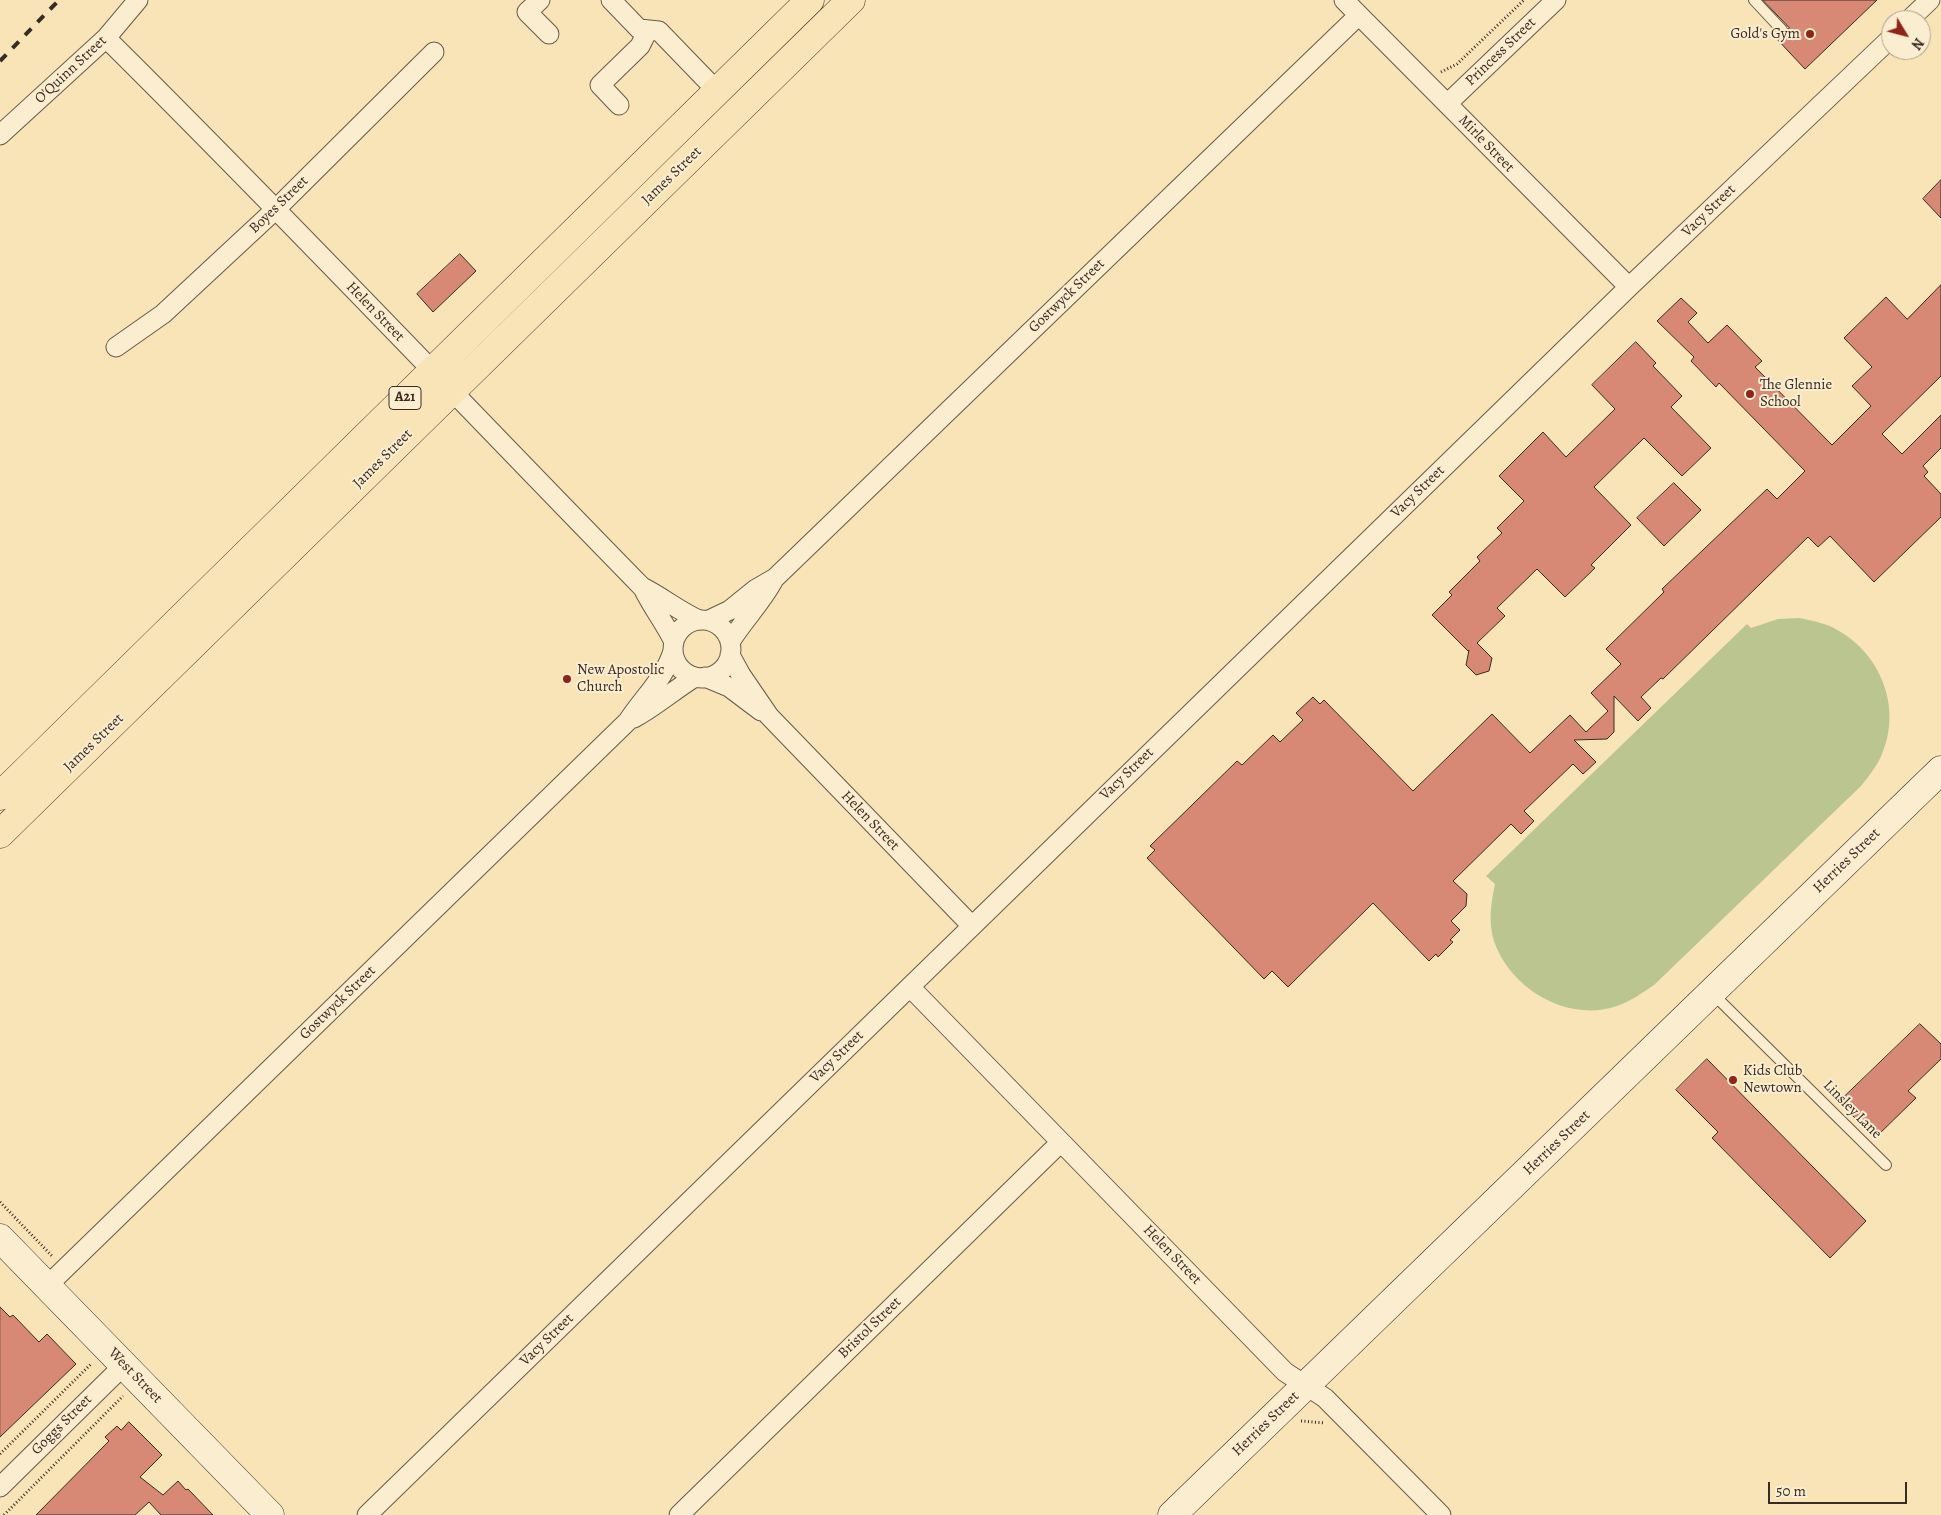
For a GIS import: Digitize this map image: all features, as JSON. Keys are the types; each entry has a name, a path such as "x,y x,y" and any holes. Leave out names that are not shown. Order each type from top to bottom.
{"highway":[{"name":"James Street","path":"0,796 810,0"},
{"name":"James Street","path":"0,834 851,0"}],"street":[{"name":"O'Quinn Street","path":"0,135 106,38 138,0"},
{"path":"540,0 528,12 549,34"},
{"path":"611,0 639,30 659,31 717,92"},
{"name":"Mirle Street","path":"1344,0 1628,288"},
{"name":"Princess Street","path":"1447,104 1556,0"},
{"path":"1920,10 1930,0"},
{"name":"Gostwyck Street","path":"704,620 730,610 756,589 775,578 1358,15"},
{"path":"620,105 600,85 640,46 648,30"},
{"name":"Helen Street","path":"106,38 276,209 451,392 642,587 664,622 673,647"},
{"name":"Vacy Street","path":"367,1515 1628,288 1881,48"},
{"name":"Boyes Street","path":"116,347 163,314 276,209 434,52"},
{"name":"Gostwyck Street","path":"730,649 742,623 764,598 775,578"},
{"name":"Helen Street","path":"642,587 676,609 704,620"},
{"path":"704,620 718,624 724,630 730,649 721,671 713,675 700,677 687,674 680,668 675,660 673,647 677,634 683,627 690,622 704,620"},
{"name":"Gostwyck Street","path":"56,1278 628,721 664,673 673,647"},
{"name":"Helen Street","path":"730,649 741,675 769,716 972,925"},
{"name":"Helen Street","path":"700,677 729,687 749,704 769,716"},
{"name":"Gostwyck Street","path":"628,721 649,710 677,688 700,677"},
{"name":"Herries Street","path":"1172,1515 1941,770"},
{"name":"Helen Street","path":"910,987 1285,1372 1325,1398 1441,1515"},
{"name":"Bristol Street","path":"679,1515 1061,1142"},
{"name":"West Street","path":"0,1238 56,1278 124,1364 270,1515"},
{"name":"Goggs Street","path":"0,1487 124,1364"}],"lane":[{"path":"1754,0 1782,30"},
{"name":"Linsley Lane","path":"1711,992 1886,1165"}],"path":[{"path":"1427,83 1437,74 1457,64 1524,0"},
{"path":"0,1202 46,1249 56,1278"},
{"path":"0,1454 91,1364"},
{"path":"4,1515 123,1396"}],"green space":[{"path":"1799,618 1830,626 1854,641 1876,668 1884,684 1890,719 1888,736 1882,754 1870,775 1861,786 1654,985 1636,997 1617,1006 1598,1010 1579,1010 1561,1006 1543,998 1527,987 1513,974 1502,958 1494,941 1491,927 1491,912 1495,884 1486,876 1747,624 1751,628 1778,619"}],"building":[{"name":"Gold's Gym","path":"1763,0 1877,0 1805,69 1775,37 1777,35 1780,37 1786,35 1789,28"},
{"path":"1941,180 1941,218 1923,199"},
{"path":"460,254 476,271 433,312 417,294"},
{"path":"1941,285 1941,376 1882,434 1902,454 1941,415 1941,448 1923,466 1928,472 1924,476 1941,494 1941,517 1874,582 1830,536 1818,547 1808,537 1663,679 1661,678 1641,697 1651,708 1638,721 1614,696 1614,732 1607,739 1574,740 1596,762 1583,774 1573,764 1524,811 1534,821 1521,834 1511,824 1453,881 1467,894 1466,906 1451,921 1460,930 1450,940 1453,942 1438,957 1436,954 1429,961 1373,903 1288,987 1272,971 1264,979 1147,858 1155,850 1150,846 1237,761 1242,765 1273,735 1280,742 1303,720 1296,713 1313,697 1320,704 1324,700 1413,791 1492,714 1530,753 1570,715 1586,732 1608,711 1591,693 1621,664 1606,649 1664,592 1662,589 1767,489 1777,499 1805,471 1719,383 1716,387 1691,361 1694,357 1657,321 1681,298 1697,313 1688,322 1708,343 1727,325 1762,361 1755,367 1832,445 1871,406 1852,386 1872,367 1844,338 1886,297 1907,319"},
{"path":"1636,342 1656,363 1653,366 1682,396 1671,407 1711,448 1682,476 1644,438 1594,487 1631,525 1591,565 1595,568 1565,597 1537,569 1497,608 1505,616 1477,643 1492,658 1489,671 1476,675 1466,665 1469,650 1432,615 1452,595 1449,592 1480,561 1477,557 1502,533 1497,528 1524,501 1499,476 1543,432 1566,457 1615,409 1592,385"},
{"path":"1674,483 1701,510 1664,546 1637,518"},
{"path":"1920,1024 1941,1044 1941,1059 1908,1091 1916,1098 1875,1138 1839,1102"},
{"path":"1707,1059 1866,1221 1830,1258 1712,1138 1718,1132 1676,1090"},
{"path":"0,1307 10,1317 13,1315 39,1342 47,1334 76,1364 0,1437"},
{"path":"129,1422 162,1455 140,1477 163,1495 178,1481 213,1515 161,1515 149,1502 135,1515 36,1515 109,1441 105,1437 117,1426 121,1430"}],"railway":[{"path":"0,61 59,0"}],"place":[{"name":"Gold's Gym","path":"1810,34"},
{"name":"The Glennie School","path":"1750,394"},
{"name":"New Apostolic Church","path":"567,679"},
{"name":"Kids Club Newtown","path":"1733,1080"}]}
